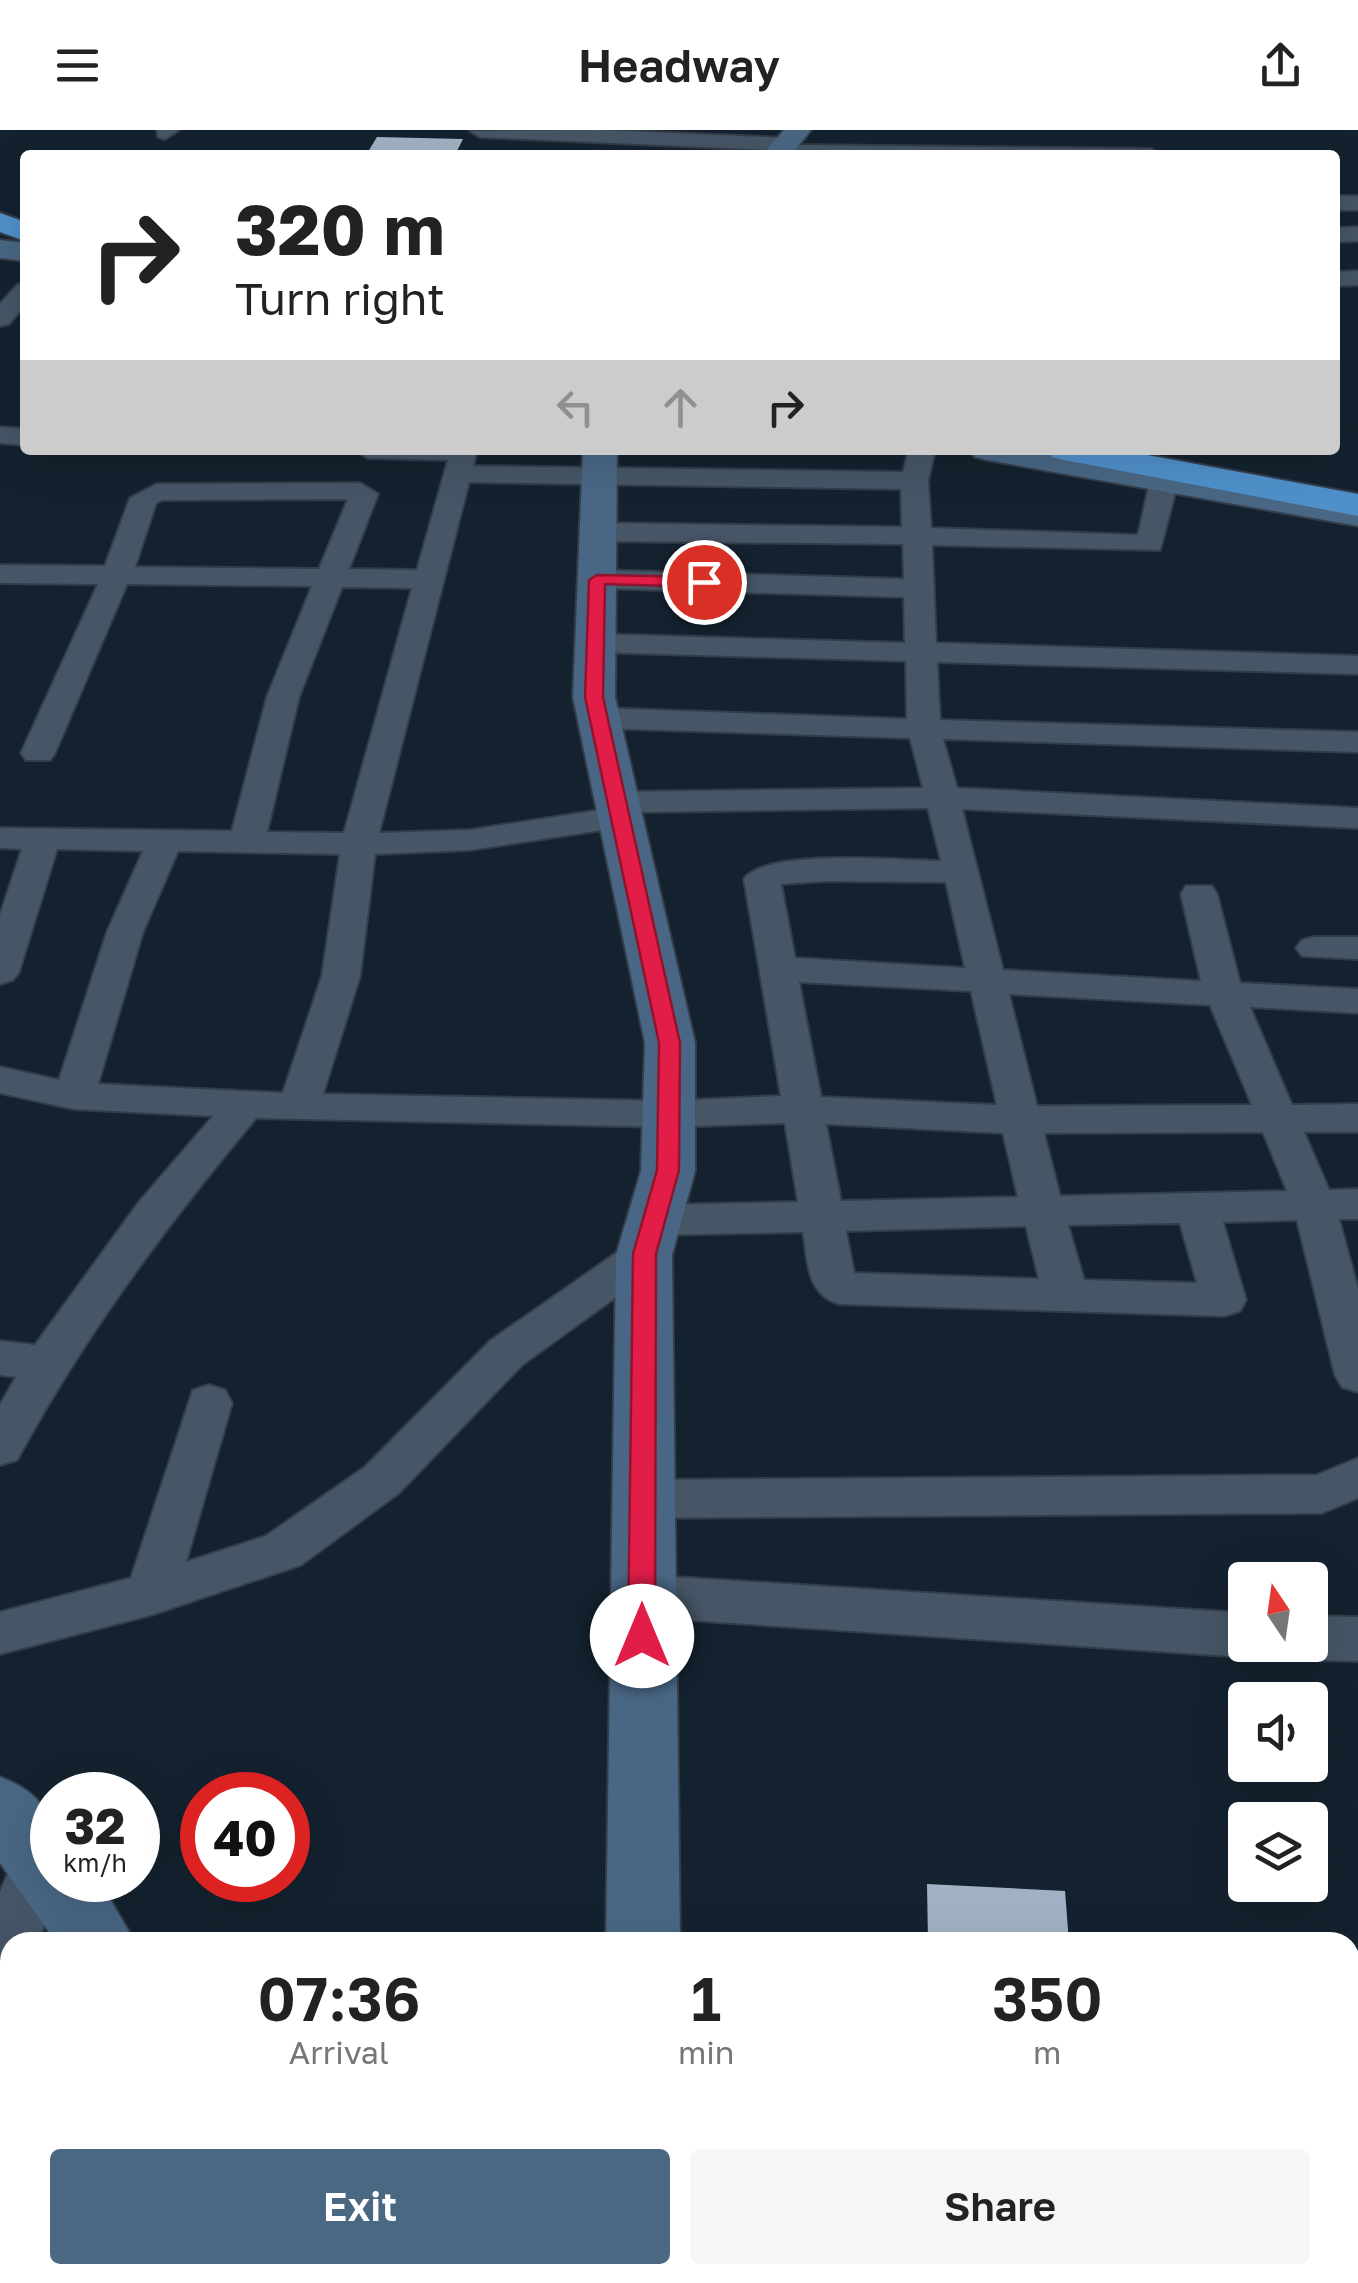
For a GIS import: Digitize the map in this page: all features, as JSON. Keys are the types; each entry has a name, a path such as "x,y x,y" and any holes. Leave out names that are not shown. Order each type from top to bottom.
{"highway":[{"path":"0,206 16,237"},
{"path":"1091,455 1358,505"}],"street":[{"path":"480,130 688,135 848,150"},
{"path":"0,319 20,296"},
{"path":"420,455 914,481"},
{"path":"921,455 914,481 924,729 964,872 1017,1120 1066,1296"},
{"path":"1015,455 1358,515"},
{"path":"1156,455 1358,491"},
{"path":"299,1107 340,976 358,844 461,459"},
{"path":"600,463 594,697 670,1043 668,1170 649,1238 642,1499 643,1932"},
{"path":"598,556 917,536 1150,544 1164,482"},
{"path":"38,754 149,494 360,491 364,494 284,698 246,842"},
{"path":"598,556 919,588"},
{"path":"0,574 118,572 432,579"},
{"path":"596,643 1358,665"},
{"path":"599,718 1358,742"},
{"path":"0,838 358,844 470,840 620,810 943,798 1358,818"},
{"path":"0,972 43,838"},
{"path":"74,1096 126,932 166,839"},
{"path":"964,872 767,874 761,893 822,1218 839,1288 1224,1300 1197,1206"},
{"path":"1199,894 1212,958 1225,994 1314,1204 1349,1316 1358,1375"},
{"path":"1315,948 1358,948"},
{"path":"776,969 1358,1001"},
{"path":"0,1080 74,1096 299,1107 668,1114 802,1109 1017,1120 1358,1118"},
{"path":"0,1447 47,1363 154,1212 245,1105"},
{"path":"0,1633 150,1594 283,1551 382,1480 506,1353 649,1238 822,1218 1041,1208 1358,1204"},
{"path":"0,1358 47,1363"},
{"path":"150,1594 209,1402"},
{"path":"642,1499 1322,1494 1358,1476"},
{"path":"642,1596 1228,1634"},
{"path":"1328,1639 1358,1640"},
{"path":"11,1932 30,1878"},
{"path":"70,1902 91,1932"}],"building":[{"path":"377,137 463,139 458,150 369,150"},
{"path":"927,1884 1065,1891 1068,1932 928,1932"}],"route":[{"path":"642,1636 644,1254 668,1170 670,1043 633,859 594,697 597,580 704,582"}]}
